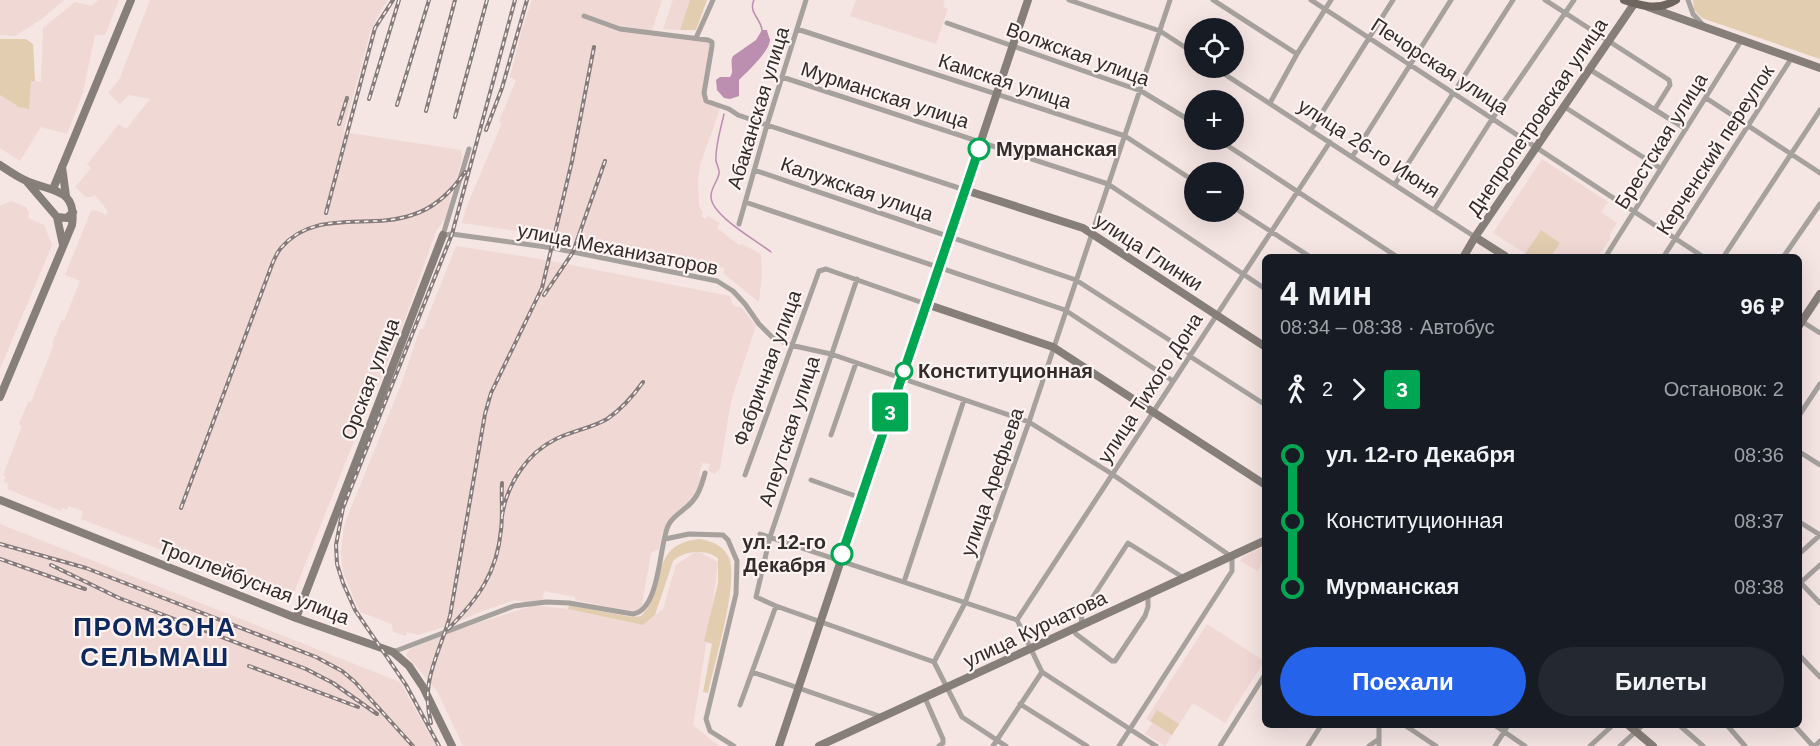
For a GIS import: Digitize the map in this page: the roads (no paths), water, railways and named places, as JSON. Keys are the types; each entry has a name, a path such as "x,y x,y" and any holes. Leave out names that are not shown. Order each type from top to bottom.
{"main road":[{"path":"1624,0 1647,7 1669,5 1676,0"}],"street":[{"path":"47,205 47,198 131,0"},
{"path":"584,16 620,29 696,38 713,0"},
{"name":"Абаканская улица","path":"739,224 806,0"},
{"path":"779,746 1028,0"},
{"path":"1069,0 1160,32 1184,48"},
{"name":"улица Арефьева","path":"934,662 965,603 1029,422 1170,0"},
{"path":"1213,0 1297,54"},
{"name":"Печорская улица","path":"1311,0 1699,254"},
{"path":"1270,103 1331,0"},
{"path":"1311,130 1393,0"},
{"path":"1352,157 1451,0"},
{"path":"1395,184 1513,0"},
{"path":"1545,0 1669,80 1670,86 1655,109"},
{"path":"1434,210 1492,119 1574,0"},
{"path":"1688,0 1693,14 1706,27"},
{"name":"Днепропетровская улица","path":"1465,254 1474,237 1634,4"},
{"path":"1647,7 1820,68"},
{"name":"Волжская улица","path":"947,23 1141,91 1184,117"},
{"name":"Камская улица","path":"796,29 1125,136 1184,174"},
{"name":"улица Глинки","path":"696,38 712,42 704,93 706,100 729,109 738,116 767,126 1083,228 1262,345"},
{"name":"Брестская улица","path":"1607,254 1741,41"},
{"name":"Керченский переулок","path":"1665,254 1791,59"},
{"path":"1589,69 1686,129"},
{"name":"Мурманская улица","path":"782,77 1108,184 1262,287"},
{"name":"улица 26-го Июня","path":"1231,78 1501,254"},
{"path":"1706,98 1820,173"},
{"path":"1563,106 1660,168"},
{"path":"1725,254 1820,110"},
{"name":"улица Тихого Дона","path":"1017,620 1330,142"},
{"name":"Орская улица","path":"296,618 443,236 469,149"},
{"path":"1234,150 1393,254"},
{"path":"0,165 26,181 66,196"},
{"path":"0,397 72,225 72,205 66,196 62,166"},
{"name":"Калужская улица","path":"754,170 1076,280 1262,403"},
{"path":"26,181 57,217 63,247"},
{"path":"745,202 1065,310 1173,381"},
{"path":"1785,254 1820,204"},
{"path":"57,217 67,218 73,212"},
{"path":"1244,214 1306,254"},
{"name":"улица Механизаторов","path":"443,236 452,234 553,248 717,281 733,291 766,333 790,345"},
{"name":"Фабричная улица","path":"745,475 790,345 819,271 826,269 857,279"},
{"path":"857,279 1053,347 1262,483"},
{"name":"Алеутская улица","path":"776,606 758,599 756,595 770,537 857,279"},
{"path":"1802,319 1820,294"},
{"path":"1802,323 1820,333"},
{"path":"790,345 831,354 1029,422 1112,474 1233,557 1232,571 1119,746"},
{"path":"831,435 856,363"},
{"path":"1802,411 1820,384"},
{"path":"1814,394 1820,398"},
{"path":"904,582 964,400"},
{"path":"1802,454 1820,465"},
{"path":"393,652 514,606 546,602 569,603 633,614 640,613 650,602 668,525 696,498 705,473"},
{"path":"811,480 861,498"},
{"name":"Троллейбусная улица","path":"0,500 296,618 393,652 409,666 419,681 452,746"},
{"path":"1802,524 1820,535 1802,551"},
{"path":"665,539 689,534 723,535 728,540 736,561 736,594 706,719 710,730 734,746"},
{"path":"760,534 1017,620 1042,672 1156,746"},
{"name":"улица Курчатова","path":"819,746 1262,542"},
{"path":"1149,595 1145,616 1115,661 1076,634 1082,614 1128,543 1184,578"},
{"path":"1802,580 1820,565"},
{"path":"1802,585 1820,603"},
{"path":"740,705 776,606 934,662 962,717 995,743 1006,746"},
{"path":"1802,658 1820,677"},
{"path":"752,672 882,717"},
{"path":"995,743 1042,672"},
{"path":"1220,746 1262,679"},
{"path":"925,698 943,739 939,746"},
{"path":"1020,704 1087,746"},
{"path":"1308,746 1319,728"},
{"path":"1379,746 1380,728"},
{"path":"1409,728 1436,746"},
{"path":"1498,728 1525,746"},
{"path":"1495,746 1506,728"},
{"path":"1590,746 1610,728"},
{"path":"1632,728 1653,746"},
{"path":"1620,746 1640,728"},
{"path":"1683,728 1703,746"},
{"path":"1729,728 1745,746"},
{"path":"1796,728 1814,746 1820,741"},
{"path":"1369,746 1379,739"}],"waterway":[{"path":"754,0 754,12 762,30"},
{"path":"724,114 716,149 719,172 711,193 713,203 735,227 771,252"}],"railway":[{"path":"326,213 375,28 393,0"},
{"path":"369,99 399,0"},
{"path":"397,105 429,0"},
{"path":"426,111 455,0"},
{"path":"455,117 487,0"},
{"path":"439,746 406,685 355,610 337,564 336,545 343,508 452,234 515,0"},
{"path":"486,130 502,88 527,0"},
{"path":"431,723 428,708 429,681 450,616 485,414 491,393 542,288 572,161 594,47"},
{"path":"339,124 347,98"},
{"path":"544,295 573,252 605,161"},
{"path":"181,508 271,266 281,248 295,236 310,228 343,222 395,219 420,212 442,198 465,172"},
{"path":"502,516 508,492 520,471 536,452 556,439 607,419 627,402 643,382"},
{"path":"448,629 477,596 495,559 502,524 502,483"},
{"path":"0,544 86,568 316,657 342,671 355,682 413,746"},
{"path":"0,559 85,589"},
{"path":"51,565 119,598 306,669 333,683 377,714"},
{"path":"249,666 358,707"}],"place":[{"name":"Мурманская","path":"979,149"},
{"name":"Конституционная","path":"904,371"},
{"name":"ул. 12-го Декабря","path":"842,554"}],"district":[{"name":"ПРОМЗОНА СЕЛЬМАШ","path":"155,642"}]}
